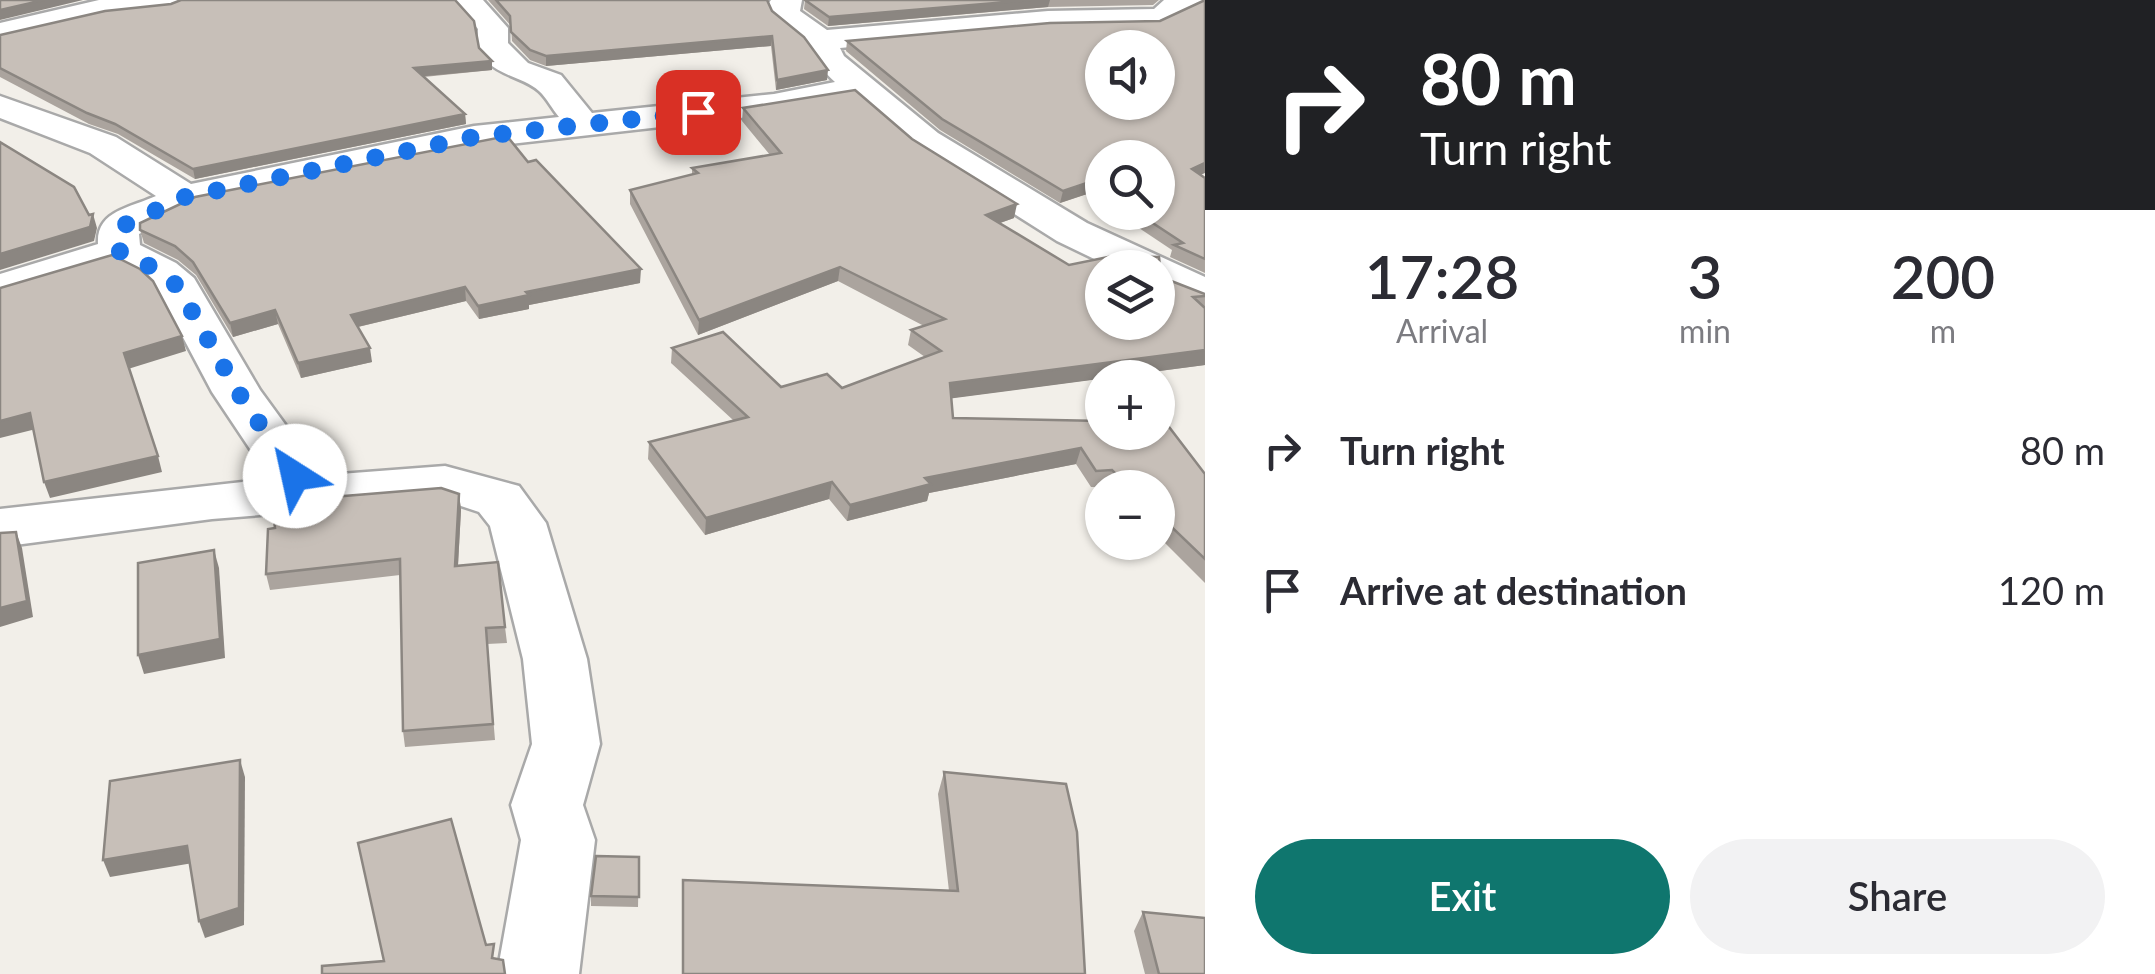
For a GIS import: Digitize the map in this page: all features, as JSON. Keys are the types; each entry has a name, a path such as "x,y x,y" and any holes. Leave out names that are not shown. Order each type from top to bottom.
{"street":[{"path":"0,32 108,7 172,0"},
{"path":"467,0 493,28 492,45 516,70 549,82 582,125"},
{"path":"788,0 783,4 786,15 822,40 830,61 925,141 1072,232 1110,250"},
{"path":"822,40 1036,10 1156,18 1164,16 1180,0 1192,0"},
{"path":"120,252 118,228 185,197 474,137 774,104 858,88"},
{"path":"0,106 103,145 185,197"},
{"path":"0,288 120,252 162,272 178,287 292,489"},
{"path":"1175,280 1205,294"},
{"path":"0,528 292,489 446,483 500,499 518,523 556,659 566,744 547,805 558,840 538,974"}],"building":[{"path":"0,0 44,0 0,10"},
{"path":"181,0 455,0 474,21 479,48 492,61 414,68 465,114 193,169 115,124 0,68 0,35 105,11"},
{"path":"496,0 767,0 772,11 804,37 828,70 777,80 772,36 546,56 530,50 511,32 510,16"},
{"path":"805,0 1031,0 829,17"},
{"path":"1205,0 1205,163 1192,169 1205,178 1205,259 1174,245 1183,243 1163,230 1175,230 1175,140 1085,140 1085,184 1063,191 942,119 847,41 1050,23 1160,21"},
{"path":"855,90 912,139 1017,204 986,215 1069,265 1085,262 1085,340 1175,340 1175,282 1205,294 1193,297 1205,308 1205,350 1128,360 1085,360 1085,366 950,383 953,418 1085,421 1085,450 1175,450 1175,435 1205,474 1205,559 1175,530 1175,470 1095,470 1081,448 925,478 931,484 850,505 832,482 706,518 649,442 748,417 672,348 723,332 781,387 827,374 842,388 941,351 911,330 945,319 840,267 699,320 630,190 698,173 692,168 781,153 743,108"},
{"path":"507,136 528,162 536,160 641,269 526,292 529,295 478,306 465,287 351,315 370,348 298,363 275,310 230,323 193,262 175,246 140,230 140,223 195,197"},
{"path":"0,142 74,187 89,215 93,214 90,227 0,254"},
{"path":"112,255 140,269 153,281 182,336 124,353 158,456 44,482 30,413 0,421 0,288"},
{"path":"441,488 459,494 455,566 498,562 505,627 486,628 493,724 403,731 400,559 266,574 268,529 275,528 272,502"},
{"path":"16,532 27,601 0,608 0,533"},
{"path":"214,550 220,639 138,655 138,563"},
{"path":"240,760 239,908 199,921 187,846 103,860 110,781"},
{"path":"944,772 1066,784 1077,832 1085,974 683,974 683,880 958,891"},
{"path":"451,819 486,945 494,944 492,958 503,960 505,974 322,974 322,966 384,961 358,843"},
{"path":"596,856 639,857 639,897 591,896"},
{"path":"1143,912 1205,918 1205,974 1159,974"}],"route":[{"path":"295,476 238,392 178,287 162,272 120,252 118,228 185,197 474,137 698,112"}]}
